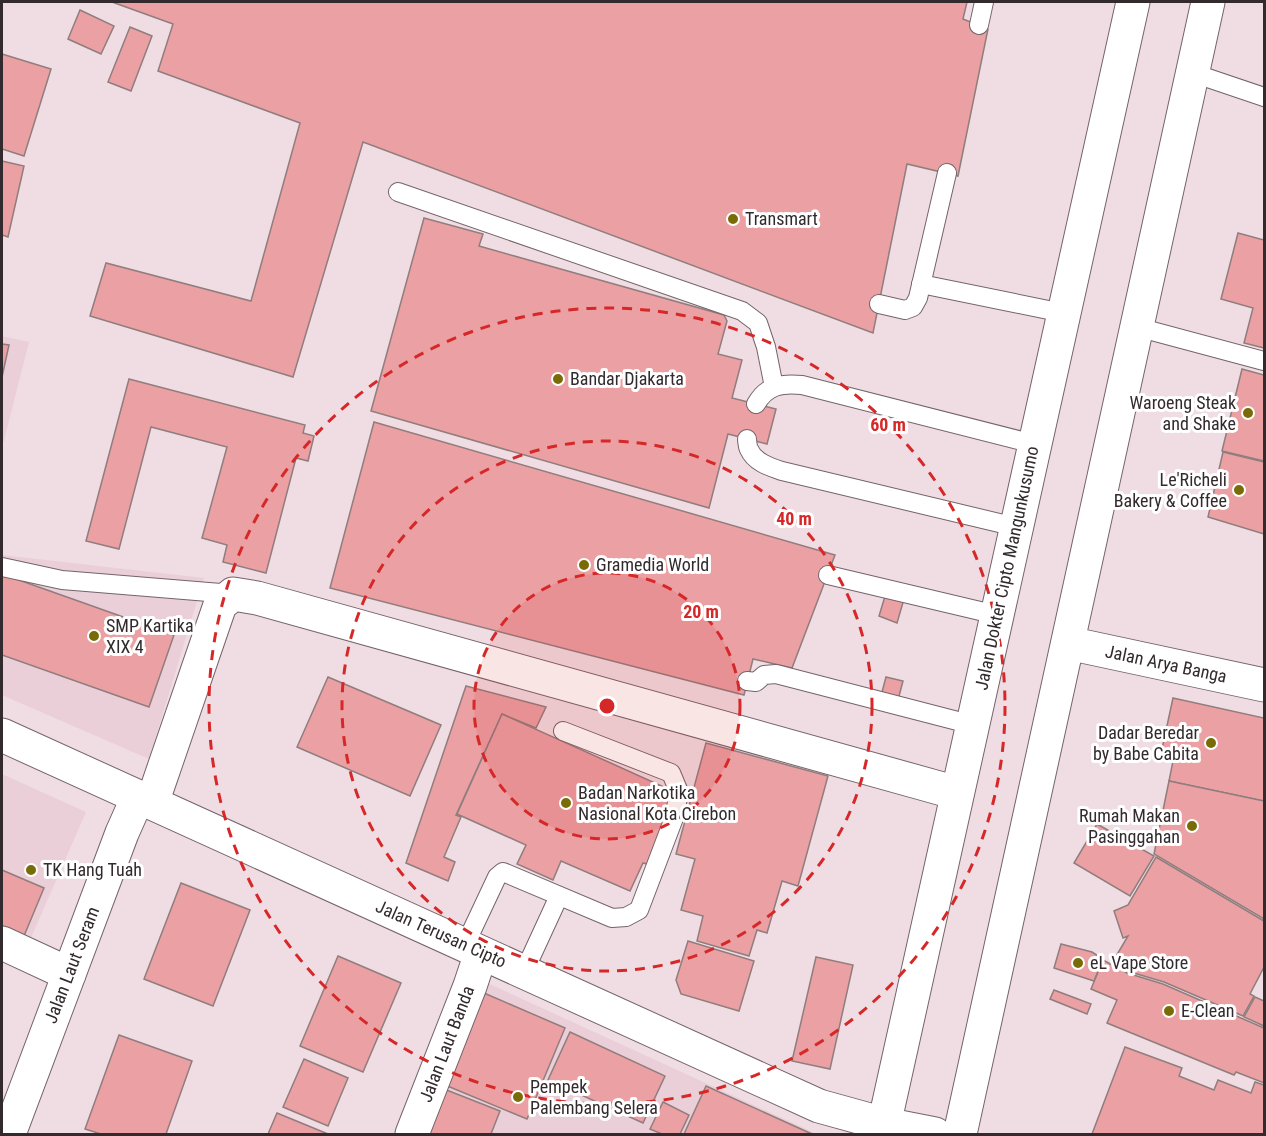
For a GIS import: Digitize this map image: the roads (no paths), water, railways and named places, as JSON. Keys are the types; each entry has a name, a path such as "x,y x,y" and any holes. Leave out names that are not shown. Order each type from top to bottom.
{"street":[{"name":"Jalan Dokter Cipto Mangunkusumo","path":"883,1129 1133,2"},
{"path":"960,1134 1208,2"},
{"path":"233,594 257,597 957,793"},
{"name":"Jalan Laut Seram","path":"9,1134 122,833 145,800 220,605 233,594"},
{"name":"Jalan Arya Banga","path":"1068,643 1264,685"},
{"name":"Jalan Terusan Cipto","path":"2,735 819,1106 883,1129 935,1134"},
{"path":"2,943 69,974"},
{"name":"Jalan Laut Banda","path":"412,1134 470,986 473,949"}],"lane":[{"path":"980,25 984,2"},
{"path":"1193,73 1264,97"},
{"path":"879,304 905,310 913,307 918,298 947,173"},
{"path":"398,192 742,311 758,323 766,347 774,387"},
{"path":"921,284 1063,313"},
{"path":"1137,327 1264,361"},
{"path":"756,404 762,394 774,387 789,384 802,385 1034,444"},
{"path":"747,439 748,449 756,459 782,471 1016,527"},
{"path":"2,567 62,580 233,594"},
{"path":"828,574 997,615"},
{"path":"747,681 756,682 764,675 777,670 973,725"},
{"path":"473,949 498,877 503,872 612,918 626,917 639,910 674,818 679,792 671,773 563,731"},
{"path":"524,972 559,896"}],"place":[{"name":"Transmart","path":"733,219"},
{"name":"Bandar Djakarta","path":"558,379"},
{"name":"Waroeng Steak and Shake","path":"1248,413"},
{"name":"Le'Richeli Bakery & Coffee","path":"1239,490"},
{"name":"Gramedia World","path":"584,565"},
{"name":"SMP Kartika XIX 4","path":"94,636"},
{"name":"Dadar Beredar by Babe Cabita","path":"1211,743"},
{"name":"Badan Narkotika Nasional Kota Cirebon","path":"566,803"},
{"name":"Rumah Makan Pasinggahan","path":"1192,826"},
{"name":"TK Hang Tuah","path":"31,870"},
{"name":"eL Vape Store","path":"1078,963"},
{"name":"E-Clean","path":"1169,1011"},
{"name":"Pempek Palembang Selera","path":"518,1097"}]}
